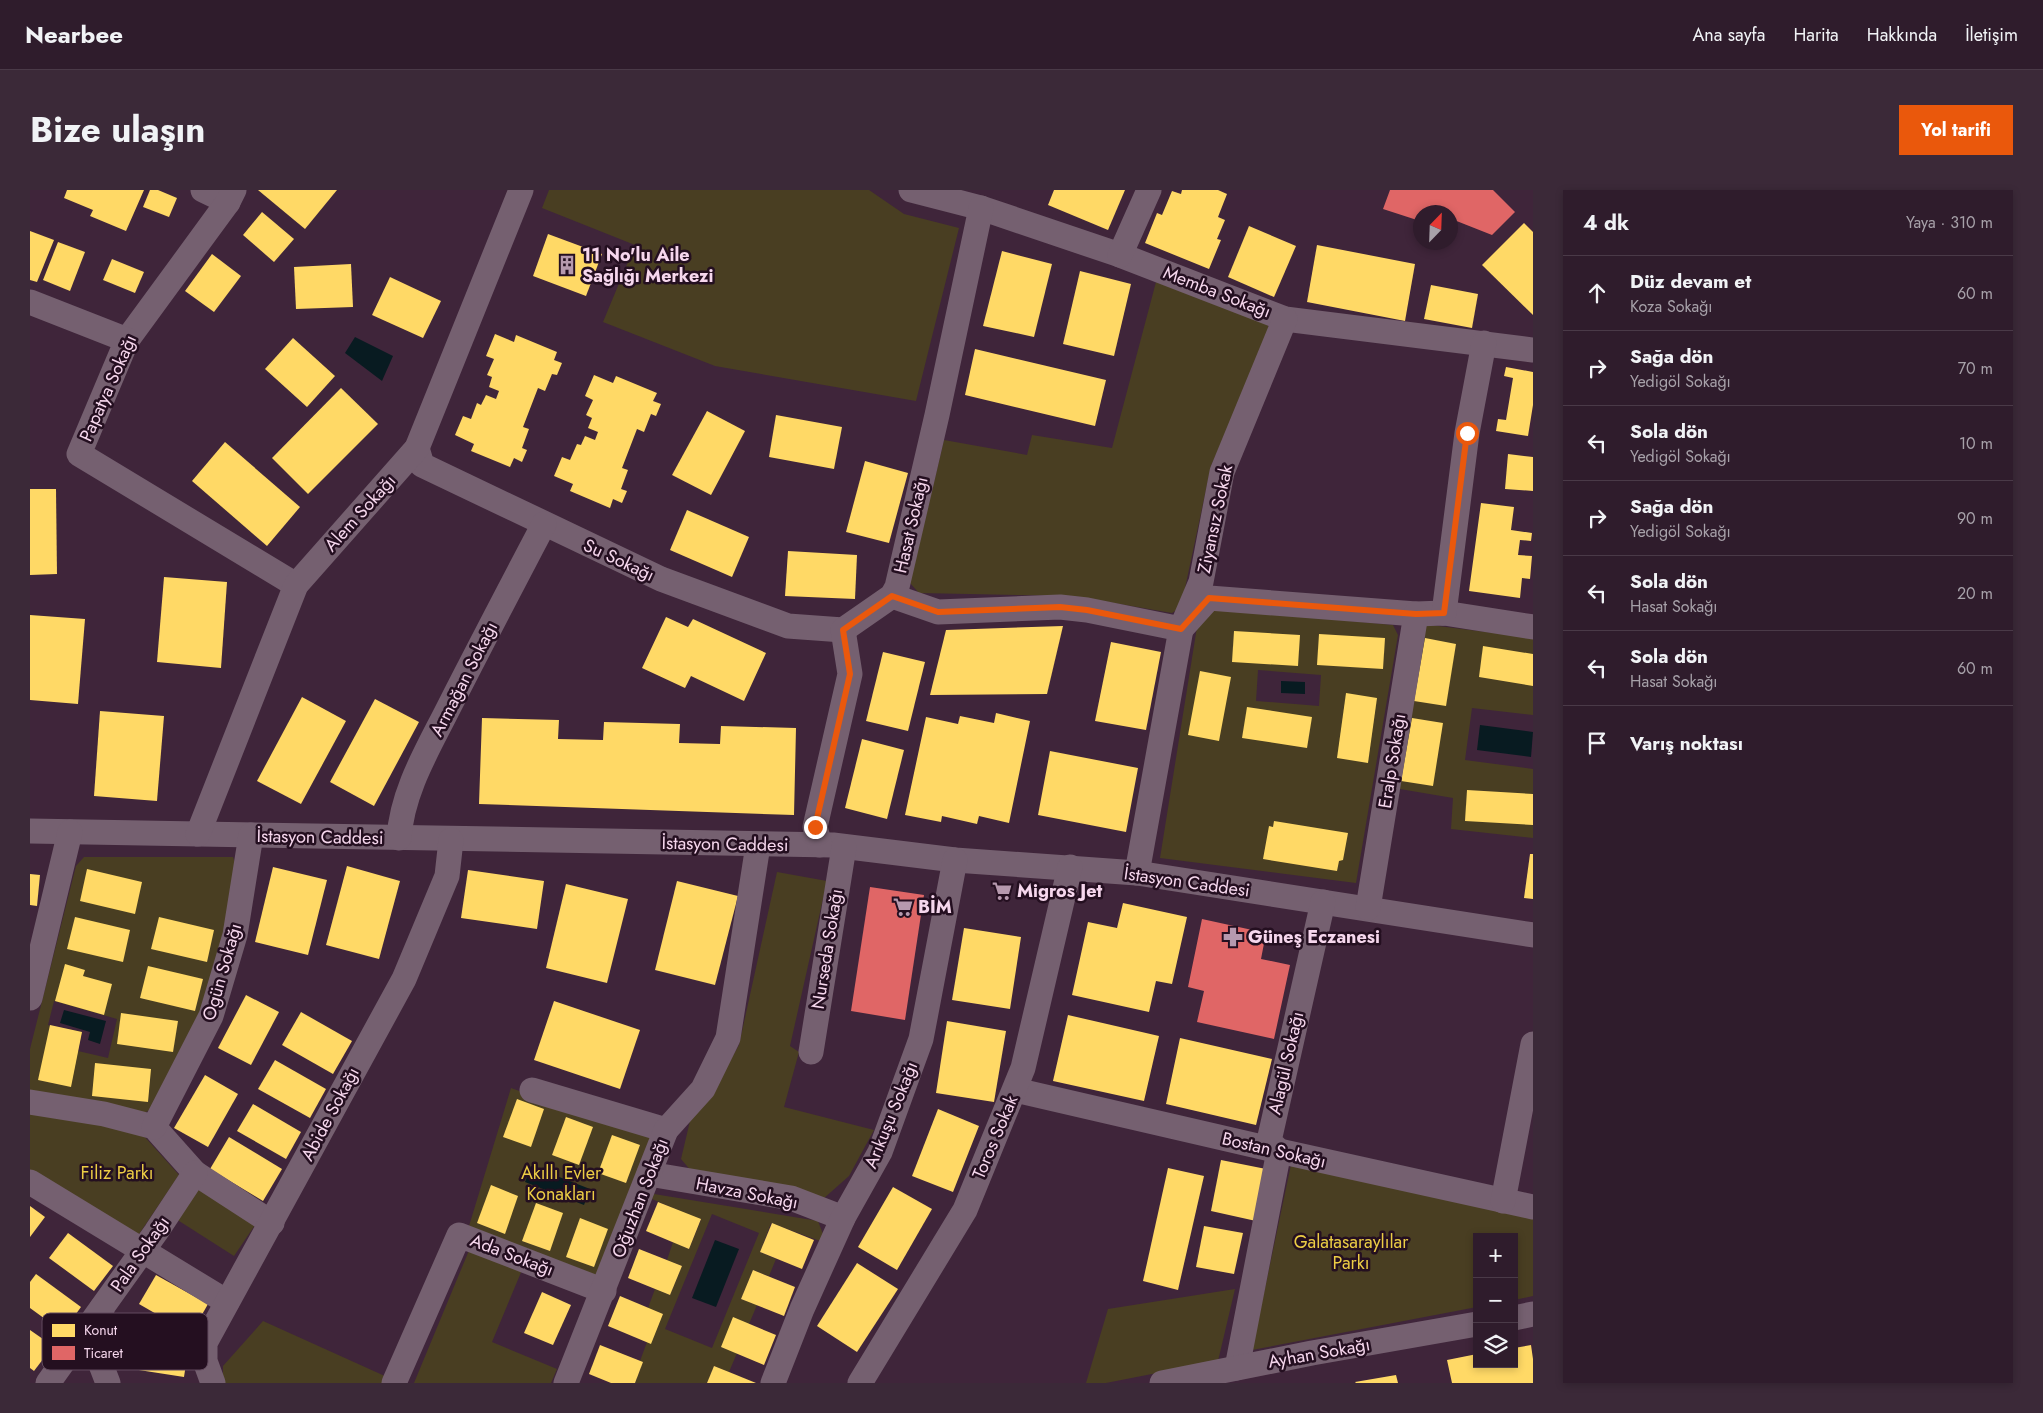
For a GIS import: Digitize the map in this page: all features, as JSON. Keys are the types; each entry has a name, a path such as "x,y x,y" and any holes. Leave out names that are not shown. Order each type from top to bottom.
{"street":[{"path":"203,190 231,196"},
{"name":"Alem Sokağı","path":"198,834 296,584 417,448 521,190"},
{"path":"1120,256 1149,190"},
{"name":"Memba Sokağı","path":"921,191 981,208 1120,256 1285,319 1533,350"},
{"name":"Papatya Sokağı","path":"231,196 127,340 79,454 296,584"},
{"name":"Hasat Sokağı","path":"843,630 892,596 896,587 937,415 981,208"},
{"path":"30,302 127,340"},
{"name":"Ziyansız Sokak","path":"1138,873 1181,629 1201,582 1222,472 1285,319"},
{"path":"1444,613 1467,433 1484,343"},
{"name":"Su Sokağı","path":"417,448 422,464 661,580 788,626 843,630"},
{"name":"Armağan Sokağı","path":"399,838 400,819 415,775 544,524"},
{"path":"892,596 938,612 1060,607 1087,610 1181,629 1209,598 1416,614 1444,613 1533,627"},
{"name":"Eralp Sokağı","path":"1368,908 1416,614"},
{"path":"832,846 815,827 850,674 843,630"},
{"name":"İstasyon Caddesi","path":"30,832 832,846 955,860 1138,873 1533,935"},
{"path":"30,998 70,832"},
{"name":"Ogün Sokağı","path":"154,1127 211,1016 235,935 251,835"},
{"name":"Abide Sokağı","path":"208,1337 404,978 447,876 452,840"},
{"name":"Oğuzhan Sokağı","path":"566,1383 604,1291 666,1130 703,1089 728,1038 758,845"},
{"name":"Nurseda Sokağı","path":"811,1052 832,846"},
{"name":"Arıkuşu Sokağı","path":"773,1383 802,1309 843,1218 880,1152 921,1040 955,860"},
{"name":"Toros Sokak","path":"861,1383 965,1210 1015,1090 1023,1068 1070,867"},
{"name":"Alagül Sokağı","path":"1280,1152 1269,1141 1323,902"},
{"path":"1503,1201 1533,1044"},
{"path":"532,1090 666,1130"},
{"name":"Bostan Sokağı","path":"1015,1090 1280,1152 1533,1207"},
{"path":"30,1102 104,1114 154,1127 195,1173 272,1222"},
{"path":"1237,1368 1280,1152"},
{"name":"Pala Sokağı","path":"99,1313 195,1173"},
{"name":"Havza Sokağı","path":"649,1174 791,1198 843,1218"},
{"path":"30,1182 142,1252 227,1302"},
{"name":"Ada Sokağı","path":"394,1383 459,1235 604,1291"},
{"path":"102,1308 102,1313"},
{"path":"1518,1317 1533,1314"},
{"name":"Ayhan Sokağı","path":"1162,1383 1204,1379 1237,1368 1473,1325"},
{"name":"Abide Sokağı","path":"208,1369 213,1383"},
{"name":"Pala Sokağı","path":"51,1382 59,1370"},
{"path":"103,1370 108,1383"}],"green space":[{"path":"549,190 869,190 904,214 959,228 916,401 715,366 603,322 635,245 542,208"},
{"path":"1156,282 1268,323 1268,336 1211,466 1181,607 1172,613 1073,596 919,593 910,583 944,440 1027,455 1032,435 1112,448"},
{"path":"1213,608 1393,625 1398,635 1356,883 1160,858 1197,627","holes":["1258,670 1321,675 1319,706 1256,701"]},
{"path":"1422,624 1533,638 1533,715 1472,708 1465,760 1533,769 1533,838 1451,829 1453,798 1394,788"},
{"path":"84,857 233,857 236,866 227,930 202,1013 150,1110 142,1114 30,1092 30,1049 76,866","holes":["54,1001 117,1019 108,1058 78,1051 82,1032 48,1025"]},
{"path":"777,872 827,881 790,1046 799,1052 784,1107 874,1130 849,1176 823,1199 698,1179 681,1159 690,1121 709,1098 739,1045"},
{"name":"Akıllı Evler Konakları","path":"511,1088 656,1140 603,1278 469,1226"},
{"name":"Filiz Parkı","path":"30,1108 144,1136 179,1175 137,1237 30,1172"},
{"name":"Galatasaraylılar Parkı","path":"1292,1160 1533,1218 1533,1296 1518,1299 1518,1233 1473,1233 1473,1308 1252,1350"},
{"path":"197,1188 255,1225 234,1256 176,1219"},
{"path":"654,1194 818,1221 823,1234 820,1241 771,1223 760,1252 776,1259 769,1276 753,1270 741,1299 757,1305 749,1324 721,1347 737,1353 729,1372 714,1366 707,1383 635,1383 643,1362 640,1361 647,1342 663,1314 648,1308 655,1289 670,1295 682,1266 667,1260 673,1242 689,1249 701,1220 652,1199","holes":["712,1214 759,1233 712,1348 665,1329"]},
{"path":"470,1248 522,1270 492,1342 557,1369 551,1383 414,1383"},
{"path":"1235,1289 1218,1361 1106,1383 1086,1383 1108,1309"},
{"path":"263,1321 387,1377 384,1383 223,1383 223,1366"}],"water":[{"path":"355,337 393,356 382,381 345,353"},
{"path":"1281,681 1305,682 1305,694 1281,693"},
{"path":"1480,725 1533,732 1531,757 1477,750"},
{"path":"64,1010 106,1021 100,1044 88,1040 90,1032 60,1023"},
{"path":"531,1166 590,1189 584,1205 525,1182"},
{"path":"715,1240 739,1249 716,1307 692,1298"}],"building: Konut":[{"path":"67,190 144,190 126,231 90,216 93,210 64,198"},
{"path":"150,190 158,190 177,198 169,217 143,207"},
{"path":"258,190 337,190 305,229"},
{"path":"1054,190 1125,190 1108,230 1048,205"},
{"path":"1182,190 1218,190 1227,194 1218,217 1225,220 1217,239 1221,240 1209,269 1145,243 1157,213 1162,215 1172,191 1181,194"},
{"path":"262,212 294,239 274,262 243,235"},
{"path":"1524,223 1533,232 1533,315 1482,265"},
{"path":"1249,226 1296,246 1274,297 1228,277"},
{"path":"30,231 54,240 37,282 30,280"},
{"name":"11 No'lu Aile Sağlığı Merkezi","path":"548,234 602,254 586,296 533,276"},
{"path":"58,242 85,252 70,291 43,280"},
{"path":"1317,245 1415,264 1405,321 1307,302"},
{"path":"1002,251 1052,264 1034,337 983,326"},
{"path":"212,254 241,276 214,312 185,291"},
{"path":"112,259 144,272 135,293 103,280"},
{"path":"351,264 353,307 296,309 294,267"},
{"path":"1080,271 1131,284 1114,356 1063,344"},
{"path":"390,277 441,301 423,338 372,315"},
{"path":"1431,285 1478,294 1472,328 1424,319"},
{"path":"495,334 514,342 516,335 557,352 554,360 562,363 557,375 552,374 545,391 538,388 523,427 529,429 522,448 527,450 522,462 514,458 510,467 471,451 474,444 455,435 463,416 471,419 477,403 481,405 486,395 496,399 499,391 489,387 492,377 487,375 494,359 486,356"},
{"path":"293,338 335,376 307,407 265,369"},
{"path":"975,349 1106,380 1095,426 965,395"},
{"path":"1506,367 1533,372 1533,405 1528,436 1496,431 1498,419 1506,420 1513,378 1504,376"},
{"path":"594,375 613,383 616,376 657,393 653,401 661,404 656,416 651,414 644,432 637,429 622,468 628,470 621,489 627,491 622,503 613,499 610,508 570,491 573,484 554,476 562,457 570,460 577,444 581,445 585,436 595,440 598,432 588,428 592,418 586,415 593,400 585,396"},
{"path":"341,388 378,424 308,494 272,458"},
{"path":"707,411 745,431 711,495 672,475"},
{"path":"776,415 842,427 834,469 769,457"},
{"path":"225,442 300,507 267,546 192,481"},
{"path":"1508,454 1533,457 1533,491 1505,489"},
{"path":"865,461 908,473 889,543 846,532"},
{"path":"30,489 56,489 57,574 30,575"},
{"path":"1481,503 1514,507 1511,530 1532,533 1531,541 1520,540 1518,555 1532,556 1530,579 1522,578 1520,598 1469,591"},
{"path":"687,510 749,537 732,577 670,550"},
{"path":"788,551 857,555 855,599 785,596"},
{"path":"164,577 227,582 221,668 157,662"},
{"path":"30,615 85,619 78,704 30,700"},
{"path":"666,617 688,627 693,619 766,653 744,701 691,676 685,688 642,668"},
{"path":"1063,626 1047,694 930,695 946,630"},
{"path":"1234,631 1300,635 1298,666 1232,662"},
{"path":"1319,634 1385,638 1383,669 1317,665"},
{"path":"1425,638 1456,644 1446,706 1414,701"},
{"path":"1111,642 1161,652 1146,730 1095,721"},
{"path":"1483,646 1533,654 1533,686 1479,677"},
{"path":"883,652 925,662 908,731 866,721"},
{"path":"1200,671 1231,677 1219,741 1188,735"},
{"path":"1346,693 1377,698 1368,763 1337,758"},
{"path":"302,697 346,721 301,804 257,781"},
{"path":"375,699 419,722 374,806 330,782"},
{"path":"1247,707 1312,717 1307,748 1242,738"},
{"path":"100,711 164,716 157,801 94,796"},
{"path":"996,713 1030,721 1009,823 979,816 977,824 942,816 941,822 905,815 926,717 958,724 960,716 994,723"},
{"path":"482,718 559,720 558,739 603,740 604,722 680,724 679,743 720,744 721,726 796,728 794,815 479,804"},
{"path":"1412,718 1443,723 1433,786 1401,781"},
{"path":"862,739 904,750 887,819 845,808"},
{"path":"1050,751 1138,768 1126,832 1038,815"},
{"path":"1467,790 1533,794 1533,825 1465,821"},
{"path":"1274,821 1348,833 1343,860 1339,861 1337,871 1263,859 1269,826 1273,827"},
{"path":"1530,854 1533,854 1533,899 1524,898"},
{"path":"347,866 400,881 379,959 326,945"},
{"path":"273,867 327,880 308,955 255,942"},
{"path":"87,869 142,882 135,914 80,901"},
{"path":"468,870 544,881 537,929 461,918"},
{"path":"30,874 40,875 37,906 30,905"},
{"path":"677,881 738,896 715,985 655,970"},
{"path":"566,884 628,899 607,983 546,968"},
{"path":"1123,903 1187,917 1172,984 1156,981 1149,1012 1072,995 1088,922 1117,928"},
{"path":"75,917 130,930 123,962 67,949"},
{"path":"159,917 214,930 207,962 151,949"},
{"path":"964,928 1021,937 1010,1009 952,1000"},
{"path":"65,964 85,970 83,976 112,984 104,1015 55,1001"},
{"path":"148,966 203,979 195,1011 140,998"},
{"path":"246,995 279,1012 251,1065 218,1048"},
{"path":"554,1001 640,1030 620,1089 534,1060"},
{"path":"301,1012 352,1041 333,1074 282,1045"},
{"path":"121,1013 178,1021 173,1052 117,1044"},
{"path":"1068,1015 1159,1036 1144,1101 1053,1081"},
{"path":"947,1021 1006,1031 994,1102 936,1093"},
{"path":"50,1025 82,1032 71,1087 38,1080"},
{"path":"1180,1038 1272,1059 1256,1125 1166,1104"},
{"path":"275,1060 326,1089 310,1118 258,1089"},
{"path":"95,1063 151,1069 148,1102 92,1096"},
{"path":"205,1075 238,1094 208,1147 174,1128"},
{"path":"517,1099 544,1109 531,1147 503,1137"},
{"path":"253,1104 301,1132 286,1159 237,1131"},
{"path":"938,1109 979,1126 953,1192 912,1176"},
{"path":"566,1117 593,1127 579,1165 552,1155"},
{"path":"612,1135 640,1145 626,1183 598,1173"},
{"path":"229,1137 282,1169 263,1201 210,1169"},
{"path":"1221,1160 1266,1169 1256,1221 1211,1211"},
{"path":"1168,1168 1204,1176 1178,1290 1143,1281"},
{"path":"491,1185 518,1196 505,1234 477,1223"},
{"path":"893,1187 932,1209 897,1270 858,1247"},
{"path":"658,1202 701,1219 689,1249 646,1231"},
{"path":"536,1203 563,1213 550,1251 522,1241"},
{"path":"30,1206 45,1217 30,1237"},
{"path":"580,1218 608,1229 594,1267 566,1257"},
{"path":"772,1223 814,1240 802,1269 760,1252"},
{"path":"1204,1226 1243,1233 1234,1274 1196,1267"},
{"path":"68,1233 113,1266 94,1291 49,1258"},
{"path":"639,1249 682,1266 670,1295 628,1278"},
{"path":"857,1263 898,1289 857,1352 817,1326"},
{"path":"753,1270 795,1287 784,1316 741,1299"},
{"path":"36,1274 81,1307 77,1313 42,1313 42,1317 30,1308 30,1282"},
{"path":"156,1275 208,1304 203,1313 155,1313 139,1304"},
{"path":"542,1292 571,1305 553,1345 524,1333"},
{"path":"620,1296 663,1314 651,1344 608,1326"},
{"path":"733,1317 776,1335 764,1365 721,1347"},
{"path":"30,1330 42,1338 42,1360 34,1371 30,1368"},
{"path":"600,1345 643,1362 635,1383 611,1383 589,1374"},
{"path":"1531,1345 1533,1383 1452,1383 1447,1360 1473,1355 1473,1368 1518,1368 1518,1347"},
{"path":"714,1366 729,1372 756,1383 707,1383"},
{"path":"139,1370 185,1370 184,1377"},
{"path":"1396,1375 1398,1383 1355,1382"}],"building: Ticaret":[{"path":"1390,190 1493,190 1515,212 1492,235 1458,222 1458,205 1413,205 1413,219 1383,209"},
{"path":"870,887 924,895 905,1020 851,1011"},
{"path":"1202,919 1266,933 1261,959 1290,965 1274,1039 1197,1022 1204,991 1188,987"}],"place":[{"name":"11 No'lu Aile Sağlığı Merkezi","path":"567,265"},
{"name":"Migros Jet","path":"1002,891"},
{"name":"BİM","path":"903,907"},
{"name":"Güneş Eczanesi","path":"1233,937"}],"route":[{"path":"815,827 850,674 843,630 892,596 938,612 1060,607 1087,610 1181,629 1209,598 1416,614 1444,613 1467,433"}]}
